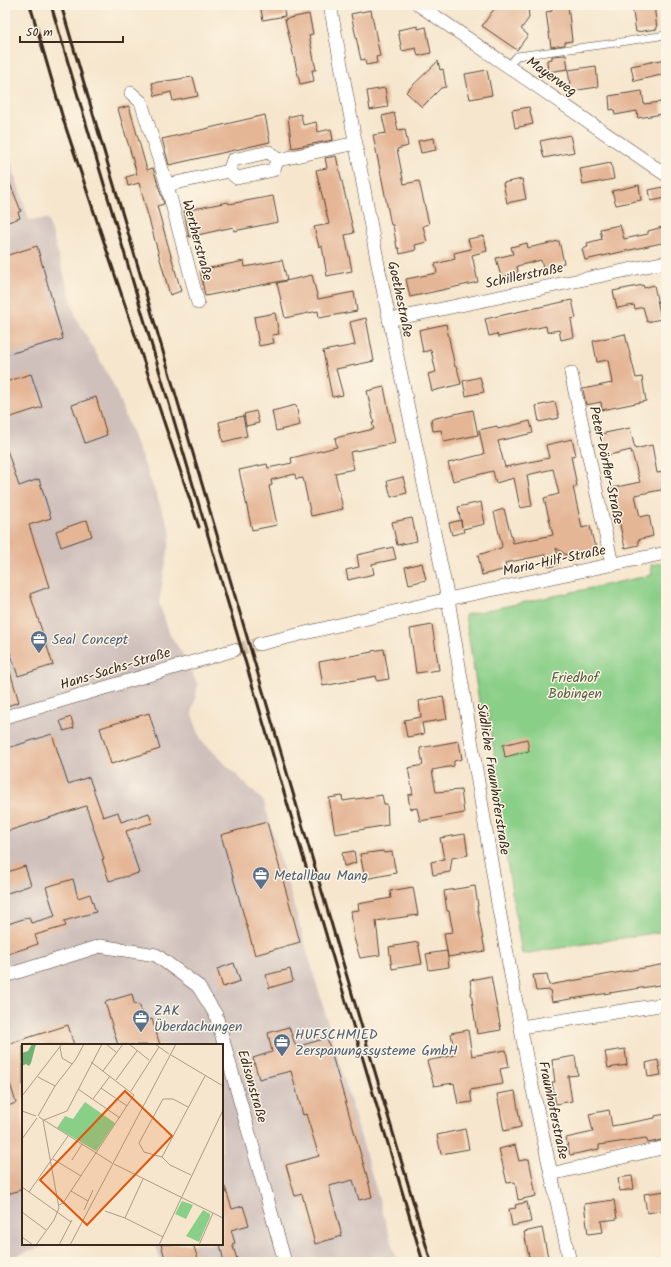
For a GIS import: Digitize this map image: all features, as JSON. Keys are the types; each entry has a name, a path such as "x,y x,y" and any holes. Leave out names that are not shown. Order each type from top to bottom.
{"street":[{"name":"Goethestraße","path":"330,5 389,320 448,599"},
{"name":"Mayerweg","path":"419,5 509,65 666,174"},
{"name":"Wertherstraße","path":"131,93 141,102 167,185 198,303"},
{"name":"Wertherstraße","path":"167,185 229,171 237,178 273,170 278,160 356,143"},
{"path":"229,171 233,160 268,152 278,160"},
{"name":"Schillerstraße","path":"389,320 666,262"},
{"name":"Peter-Dörfler-Straße","path":"571,374 612,564"},
{"name":"Maria-Hilf-Straße","path":"448,599 666,553"},
{"path":"259,644 448,599"},
{"name":"Südliche Fraunhoferstraße","path":"448,599 509,964"},
{"name":"Hans-Sachs-Straße","path":"5,717 234,650"},
{"name":"Edisonstraße","path":"5,976 100,946 156,955 198,986 216,1015 285,1262"},
{"name":"Fraunhoferstraße","path":"509,964 570,1262"},
{"path":"521,1027 666,1004"},
{"path":"551,1174 666,1147"}],"lane":[{"path":"509,65 516,56 666,35"}],"shaded area":[{"path":"5,143 29,220 48,219 76,317 113,384 171,533 159,603 170,635 182,653 198,685 192,714 201,740 264,802 397,1262 161,1262 155,1245 223,1245 223,1044 22,1044 22,1245 49,1245 5,1259"}],"green space":[{"name":"Friedhof Bobingen","path":"666,562 666,931 522,954 494,780 498,779 487,706 480,707 465,615 652,575 651,565"}],"building":[{"path":"260,5 283,5 285,16 263,20"},
{"path":"497,5 528,5 529,18 521,29 528,35 517,50 482,26"},
{"path":"552,5 568,5 572,41 565,42 565,45 551,47 546,12 552,11"},
{"path":"632,5 654,5 657,29 636,32"},
{"path":"371,10 380,56 376,57 377,63 366,65 365,59 361,60 351,14"},
{"path":"309,14 313,34 309,35 316,70 312,70 314,81 300,84 285,19"},
{"path":"418,26 418,29 426,27 431,53 418,56 416,48 402,51 398,30"},
{"path":"566,55 568,69 548,72 547,60 552,59 552,56"},
{"path":"666,59 666,74 634,81 631,66"},
{"path":"438,61 440,70 443,69 446,87 441,88 422,107 406,92"},
{"path":"596,66 598,87 571,91 568,70"},
{"path":"487,70 492,95 470,99 465,74"},
{"path":"193,77 198,96 173,101 171,92 155,96 152,83"},
{"path":"385,88 388,107 370,110 367,91"},
{"path":"642,91 644,104 661,102 662,114 638,118 637,111 615,115 614,109 610,110 609,96"},
{"path":"129,106 147,170 153,168 164,204 157,206 181,291 170,295 139,183 128,186 126,177 137,174 118,109"},
{"path":"529,107 533,124 515,128 512,110"},
{"path":"394,113 398,130 405,129 408,146 397,149 404,184 419,181 429,224 423,226 427,242 415,245 416,250 400,254 399,248 397,248 393,225 391,225 373,135 386,133 382,116"},
{"path":"301,114 303,125 316,122 318,132 331,129 333,140 292,148 288,117"},
{"path":"265,115 270,142 169,165 162,139"},
{"path":"570,135 574,152 544,158 540,141"},
{"path":"434,138 436,150 421,153 418,141"},
{"path":"336,156 354,233 345,235 352,271 327,276 322,246 319,247 314,227 329,224 316,170 327,168 325,158"},
{"path":"611,163 614,179 583,185 580,169"},
{"path":"5,176 7,176 21,211 18,212 20,218 5,223"},
{"path":"522,179 526,199 507,203 503,183"},
{"path":"639,185 641,200 616,205 612,191"},
{"path":"663,187 666,198 651,201 649,190"},
{"path":"273,196 278,222 234,231 233,227 189,237 184,211 228,202 229,204"},
{"path":"620,225 624,239 648,234 648,231 666,226 666,242 585,260 582,249 588,247 587,243 602,239 600,229"},
{"path":"484,236 487,251 472,255 478,282 410,297 406,279 437,273 435,264 455,259 454,253 471,249 468,239"},
{"path":"559,241 564,263 543,268 541,260 517,266 518,272 501,277 496,258 513,254 511,247 527,243 528,248"},
{"path":"37,246 63,339 5,355 5,256"},
{"path":"282,260 287,280 205,296 200,270 244,261 245,267"},
{"path":"312,275 318,299 354,292 357,311 319,318 318,311 285,318 277,283"},
{"path":"643,285 644,288 654,285 661,319 647,322 643,307 635,309 634,305 617,308 613,291"},
{"path":"572,300 576,318 571,319 574,337 561,340 559,330 547,332 546,326 498,337 497,334 489,336 485,319"},
{"path":"275,313 279,334 272,335 274,343 259,346 254,317"},
{"path":"366,318 374,361 336,369 343,395 332,397 323,351 355,345 350,322"},
{"path":"446,324 455,367 457,367 461,384 432,391 428,374 436,372 431,350 423,352 419,330"},
{"path":"625,334 636,378 642,377 646,401 602,410 601,402 586,405 583,389 612,383 608,360 597,362 593,341"},
{"path":"31,374 42,407 5,419 5,382"},
{"path":"480,377 484,392 466,396 463,381"},
{"path":"384,387 395,443 350,452 354,469 335,473 343,509 311,516 303,478 296,479 295,474 271,480 272,485 269,486 277,525 252,530 239,470 267,464 268,468 292,463 291,458 337,447 335,438 374,429 367,391"},
{"path":"96,397 107,435 85,443 72,405"},
{"path":"555,402 559,418 539,422 536,406"},
{"path":"296,405 300,425 276,431 272,411"},
{"path":"473,410 478,435 444,442 441,430 433,431 431,419"},
{"path":"256,411 259,423 246,426 244,414"},
{"path":"243,416 247,436 223,442 219,422"},
{"path":"530,421 533,433 498,441 505,467 549,458 546,445 572,439 576,455 571,456 577,486 573,487 582,528 590,526 594,544 596,544 598,551 595,555 574,560 556,548 560,564 549,567 546,555 544,555 505,563 506,569 482,575 478,555 501,548 502,546 494,512 504,509 513,543 553,535 544,498 559,494 553,469 527,475 532,506 520,508 514,478 496,483 493,471 453,481 448,463 484,454 479,430 497,426 498,429"},
{"path":"630,428 635,449 652,445 657,473 664,472 666,489 635,495 640,517 649,515 653,536 638,540 639,545 625,548 612,488 640,482 631,450 605,456 600,434"},
{"path":"5,450 7,450 19,486 39,479 51,518 29,525 49,587 30,594 53,665 18,676 5,637"},
{"path":"403,477 407,493 391,497 387,481"},
{"path":"481,502 485,524 463,529 464,532 452,535 449,523 461,520 458,507"},
{"path":"412,518 417,541 397,545 392,522"},
{"path":"87,520 92,536 61,547 56,531"},
{"path":"393,547 396,559 372,564 374,574 348,580 346,570 359,567 357,555"},
{"path":"422,563 426,580 409,584 405,567"},
{"path":"432,625 439,670 416,673 410,629"},
{"path":"384,649 389,679 377,681 376,676 323,686 319,662"},
{"path":"5,665 8,665 19,702 7,706 5,699"},
{"path":"443,696 447,719 422,723 424,734 407,737 404,720 421,717 419,701"},
{"path":"149,713 160,749 111,764 100,728"},
{"path":"71,717 74,728 64,731 60,721"},
{"path":"52,734 68,784 89,777 103,817 118,812 121,822 149,813 152,823 126,831 139,873 109,881 102,859 104,859 86,806 5,832 5,749"},
{"path":"527,739 529,751 505,757 503,745"},
{"path":"459,741 462,759 454,761 454,766 432,770 436,792 461,790 464,813 420,821 417,808 410,809 408,795 413,794 408,768 423,765 420,748"},
{"path":"382,795 384,804 387,804 388,825 335,834 329,798 342,796 343,801"},
{"path":"267,822 300,942 255,955 221,835"},
{"path":"465,834 468,855 452,858 450,872 433,875 431,862 444,859 440,838"},
{"path":"354,851 356,863 344,866 342,853"},
{"path":"383,851 384,853 392,852 396,873 365,879 360,854"},
{"path":"25,866 31,885 5,894 5,873"},
{"path":"73,879 78,898 90,894 96,912 64,921 66,926 35,935 38,944 5,955 5,925 29,917 31,923 55,916 46,887"},
{"path":"475,886 485,951 448,957 444,933 453,932 449,911 447,911 444,891"},
{"path":"413,887 418,915 376,921 380,955 360,958 354,938 351,911 359,910 358,904 391,898 390,891"},
{"path":"418,942 422,964 392,969 389,947"},
{"path":"447,951 449,967 429,970 426,954"},
{"path":"234,963 240,981 223,987 217,969"},
{"path":"666,964 666,984 552,1002 550,990 536,991 533,975 547,974 549,985"},
{"path":"290,969 293,981 269,988 266,975"},
{"path":"491,976 501,1030 477,1034 470,980"},
{"path":"132,994 134,1003 140,1006 143,1021 152,1019 160,1044 118,1044 105,1002"},
{"path":"68,1025 74,1044 22,1044 22,1189 5,1195 5,1107 16,1103 5,1067 5,1045"},
{"path":"289,1027 296,1047 327,1038 372,1197 359,1200 353,1180 329,1186 342,1236 315,1244 302,1194 295,1196 286,1165 319,1156 306,1114 303,1115 291,1071 259,1079 253,1058 272,1052 268,1033"},
{"path":"468,1030 472,1056 506,1050 509,1067 500,1069 503,1084 470,1090 472,1102 458,1104 454,1083 434,1086 427,1061 455,1055 451,1033"},
{"path":"625,1049 627,1065 608,1068 605,1052"},
{"path":"575,1056 578,1075 568,1076 572,1101 556,1104 552,1082 555,1082 552,1060"},
{"path":"658,1060 661,1075 648,1077 646,1063"},
{"path":"515,1091 521,1127 504,1131 497,1094"},
{"path":"609,1110 612,1126 655,1118 655,1116 666,1114 666,1139 648,1143 646,1138 599,1145 599,1149 570,1155 566,1138 593,1132 589,1114"},
{"path":"465,1129 469,1149 441,1154 437,1135"},
{"path":"515,1145 519,1161 529,1159 536,1196 518,1200 515,1182 507,1183 499,1149"},
{"path":"632,1176 634,1189 620,1191 618,1178"},
{"path":"223,1187 225,1187 232,1209 243,1206 249,1225 231,1230 235,1243 232,1244 238,1262 224,1262 220,1245 223,1245"},
{"path":"666,1191 666,1210 647,1213 644,1194"},
{"path":"614,1200 617,1219 601,1221 603,1232 588,1234 584,1204"},
{"path":"527,1202 531,1222 512,1226 509,1209 516,1208 515,1205"},
{"path":"542,1228 549,1262 530,1262 524,1232"},
{"path":"161,1245 193,1245 199,1262 166,1262"}],"tunnel":[{"path":"234,650 259,644"}],"railway":[{"path":"30,5 64,122 199,527"},
{"path":"51,5 423,1262"},
{"path":"61,5 431,1262"}],"place":[{"name":"Seal Concept","path":"39,654"},
{"name":"Metallbau Mang","path":"261,890"},
{"name":"ZAK Überdachungen","path":"141,1033"},
{"name":"HUFSCHMIED Zerspanungssysteme GmbH","path":"282,1057"}]}
